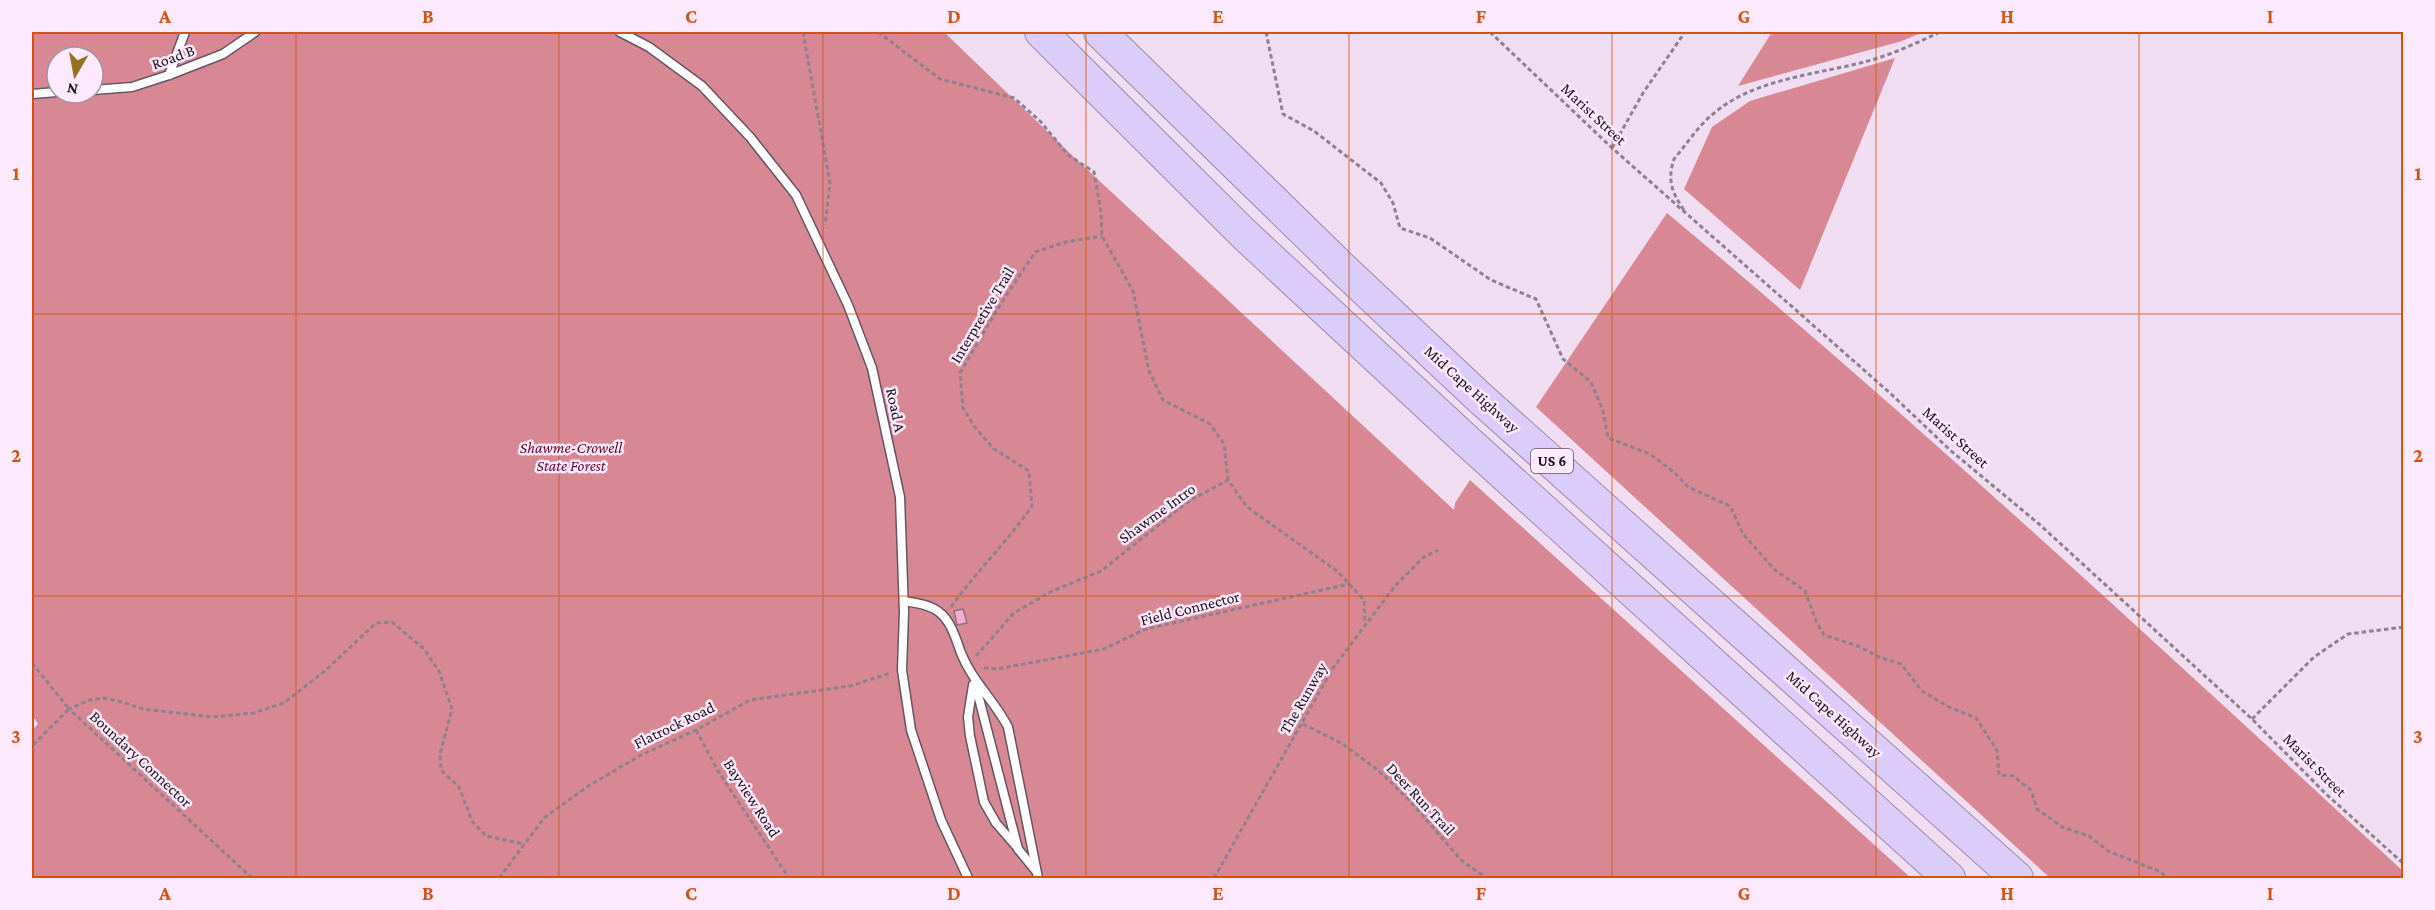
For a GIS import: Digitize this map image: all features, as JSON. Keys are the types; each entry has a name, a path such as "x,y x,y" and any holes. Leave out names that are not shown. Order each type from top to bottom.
{"highway":[{"name":"US 6","path":"1041,32 1245,235 1467,441 1949,879"},
{"name":"Mid Cape Highway","path":"1100,32 1344,270 1480,398 2017,879"}],"lane":[{"path":"169,75 185,32"},
{"name":"Road B","path":"105,89 132,87 169,75 223,54 255,32"},
{"name":"Road A","path":"620,32 649,47 702,86 750,138 796,195 848,305 872,368 900,497 902,670 912,730 940,820 968,879"},
{"path":"903,601 924,604 940,612 954,634 974,679 997,706 1008,727 1038,876"},
{"path":"974,679 1018,849"},
{"path":"974,679 969,717 970,736 984,802 996,824 1038,876"}],"path":[{"path":"803,32 830,183 822,250"},
{"path":"878,32 940,79 1014,98 1041,122 1068,155 1094,172 1101,212 1102,236 1133,291 1149,371 1163,400 1210,424 1224,444 1228,480 1247,507 1336,571 1364,600 1365,623"},
{"path":"1266,32 1283,114 1314,131 1381,183 1393,203 1400,228 1430,238 1491,280 1536,299 1563,359 1591,381 1603,411 1608,438 1650,454 1675,473 1688,487 1730,506 1743,534 1775,570 1805,591 1824,635 1901,664 1922,691 1947,706 1976,718 1997,750 1999,775 2013,776 2031,790 2037,809 2062,827 2089,836 2108,851 2161,872 2167,879"},
{"name":"Marist Street","path":"1490,32 1612,148 1890,393 1950,450 2039,524 2252,719 2327,795 2403,864"},
{"path":"1612,148 1643,93 1685,32"},
{"path":"1687,215 1671,189 1670,173 1674,159 1712,114 1759,88 1888,55 1940,32"},
{"name":"Interpretive Trail","path":"943,618 974,577 1010,537 1032,506 1029,471 994,449 963,408 960,373 1035,252 1066,242 1102,236"},
{"name":"Shawme Intro","path":"967,666 1014,613 1050,592 1101,571 1189,501 1228,480"},
{"name":"The Runway","path":"1214,879 1333,668 1365,623 1409,571 1424,557 1438,550"},
{"name":"Field Connector","path":"967,666 998,669 1104,649 1146,629 1349,584"},
{"name":"Boundary Connector","path":"252,879 69,709 90,700 104,698 143,709 212,717 254,713 284,703 326,670 376,622 392,622 424,649 439,671 452,709 440,754 441,770 459,786 472,821 486,836 524,844"},
{"path":"2252,719 2314,657 2348,634 2403,627"},
{"path":"32,663 69,709 32,746"},
{"name":"Flatrock Road","path":"499,879 545,817 590,785 641,754 696,730 750,700 850,686 902,670"},
{"name":"Deer Run Trail","path":"1303,724 1342,744 1380,772 1409,800 1462,861 1487,879"},
{"name":"Bayview Road","path":"696,730 718,771 789,879"}],"green space":[{"name":"Shawme-Crowell State Forest","path":"32,32 944,32 1078,161 1454,510 1455,503 1470,480 1911,878 32,878 32,730 38,724 32,715"},
{"path":"1772,32 1923,32 1902,41 1738,86"},
{"path":"1895,58 1800,290 1684,189 1712,127 1750,101"},
{"path":"1667,213 1855,373 2039,538 2403,871 2403,878 2050,878 1536,407"}],"building":[{"path":"963,609 967,623 957,625 954,611"}]}
